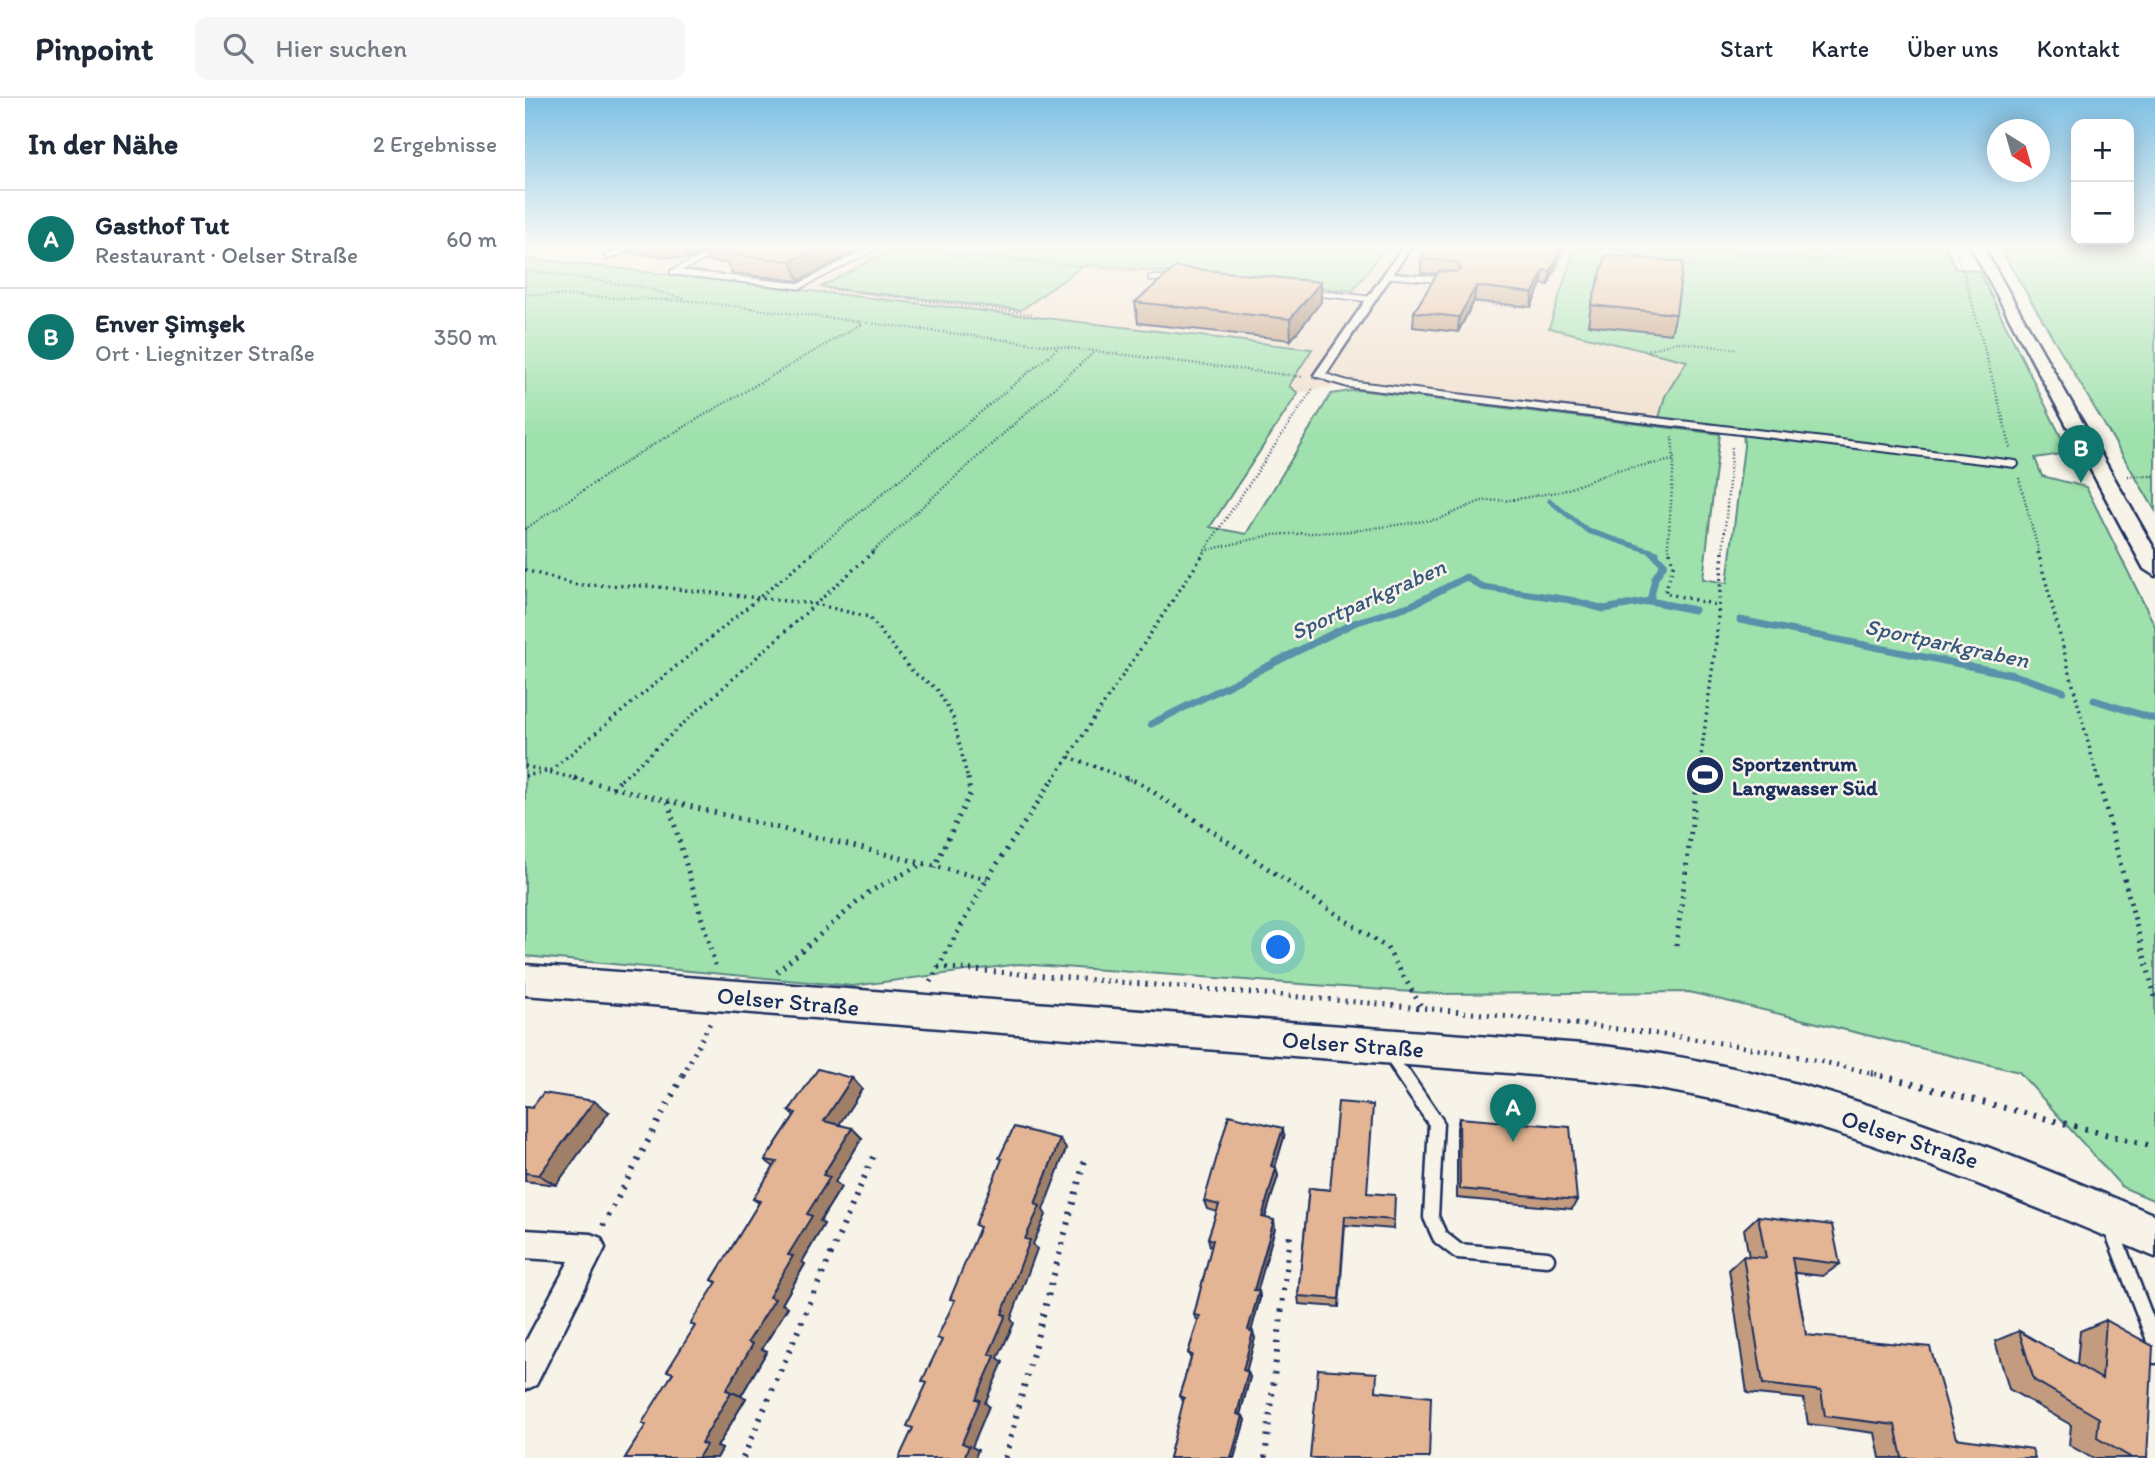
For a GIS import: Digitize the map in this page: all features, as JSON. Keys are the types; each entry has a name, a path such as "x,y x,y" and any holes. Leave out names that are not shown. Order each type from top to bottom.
{"main road":[{"path":"2011,308 2155,569"},
{"name":"Oelser Straße","path":"525,980 1599,1063 1719,1084 1905,1137 1984,1164 2155,1236"}],"street":[{"path":"1319,375 1364,308"},
{"path":"525,1244 591,1248 525,1374"}],"lane":[{"path":"1319,375 1348,384 2015,464"},
{"path":"1396,1047 1395,1063 1436,1123 1431,1217 1440,1237 1458,1251 1547,1259"},
{"path":"2105,1214 2153,1337 2155,1356"}],"path":[{"path":"747,308 1297,378 1319,375"},
{"path":"987,308 1033,314"},
{"path":"1974,308 2155,997"},
{"path":"525,528 639,453 862,324"},
{"path":"1645,351 1678,342 1736,349"},
{"path":"525,776 550,771 1058,348"},
{"path":"612,788 1094,352"},
{"path":"915,1010 987,879 1309,397"},
{"path":"1670,423 1674,460 1668,544 1673,566 1665,593 1717,605"},
{"path":"1676,946 1716,641 1734,430"},
{"path":"1207,550 1271,534 1353,531 1439,519 1481,501 1511,500 1563,491 1617,470 1674,460"},
{"path":"525,570 577,585 649,586 815,604 869,617 913,672 937,689 953,717 970,794 934,868"},
{"path":"1069,757 1140,783 1289,879 1387,948 1422,1008"},
{"path":"525,766 920,865 987,879"},
{"path":"591,1248 724,996 667,801"},
{"path":"773,976 869,892 920,865"},
{"path":"743,1458 876,1150"},
{"path":"1005,1458 1085,1158"},
{"path":"1265,1458 1290,1235"}],"shaded area":[{"path":"961,308 1556,308 1550,328 1688,361 1665,396 1659,418 1360,382 1298,393 1289,386 1312,349"}],"green space":[{"path":"525,308 961,308 1312,349 1289,386 1298,393 1210,527 1246,534 1331,394 1358,390 1720,434 1703,579 1727,583 1744,446 1743,429 1659,418 1665,396 1687,361 1549,328 1555,308 1998,308 2069,453 2035,458 2042,476 2086,487 2155,626 2155,1201 2122,1187 2019,1072 1689,992 1440,994 1019,964 853,986 525,956"},
{"path":"2036,308 2155,308 2155,510"}],"building":[{"path":"1194,308 1299,308 1290,319"},
{"path":"1416,308 1464,308 1459,317 1414,312"},
{"path":"1624,308 1677,308 1676,314"},
{"path":"818,1069 852,1078 824,1121 852,1128 823,1175 830,1177 807,1214 812,1216 788,1255 793,1256 769,1297 775,1299 748,1342 753,1344 726,1390 731,1392 701,1443 706,1445 698,1458 625,1458 646,1425 642,1423 673,1373 667,1371 695,1326 690,1324 717,1282 712,1280 760,1201 753,1199 777,1162 765,1160 796,1113 789,1111"},
{"path":"543,1093 594,1101 539,1175 525,1173 525,1107 532,1108"},
{"path":"1338,1102 1373,1105 1367,1193 1395,1195 1394,1220 1345,1216 1339,1299 1298,1296 1309,1188 1330,1190"},
{"path":"1229,1115 1283,1128 1271,1166 1276,1168 1262,1217 1274,1220 1254,1290 1259,1291 1248,1330 1253,1332 1243,1370 1248,1372 1237,1414 1243,1416 1231,1458 1169,1458 1184,1398 1179,1396 1192,1355 1188,1353 1200,1316 1194,1315 1213,1240 1208,1238 1219,1205 1204,1201"},
{"path":"1459,1118 1570,1127 1577,1200 1460,1189"},
{"path":"1014,1127 1060,1139 1035,1204 1040,1206 1025,1239 1030,1240 1002,1314 1006,1315 989,1354 995,1356 976,1399 980,1400 962,1443 969,1446 964,1458 899,1458 913,1428 907,1426 927,1383 922,1381 942,1340 937,1338 955,1300 950,1299 980,1227 975,1225 1002,1159 999,1158"},
{"path":"1758,1216 1832,1225 1840,1264 1792,1258 1806,1335 1930,1347 1956,1438 2032,1449 2035,1458 1902,1458 1895,1425 1825,1416 1821,1391 1763,1384 1743,1256 1766,1258"},
{"path":"2106,1320 2153,1346 2147,1458 2132,1458 2097,1438 2099,1418 2034,1380 2019,1331 2102,1379"},
{"path":"1318,1369 1377,1373 1376,1391 1431,1397 1429,1458 1310,1458"}],"waterway":[{"path":"1550,501 1588,531 1657,553"},
{"path":"1650,601 1655,578 1664,564 1652,552"},
{"name":"Sportparkgraben","path":"1151,724 1354,623 1412,605 1466,577 1482,587 1570,600 1604,609 1650,601"},
{"name":"Sportparkgraben","path":"1650,601 1694,610"},
{"name":"Sportparkgraben","path":"1740,620 2014,675 2063,691"},
{"name":"Sportparkgraben","path":"2094,700 2155,719"}],"place":[{"name":"Enver Şimşek","path":"2081,483"},
{"name":"Sportzentrum Langwasser Süd","path":"1705,775"},
{"name":"Gasthof Tut","path":"1513,1142"}]}
